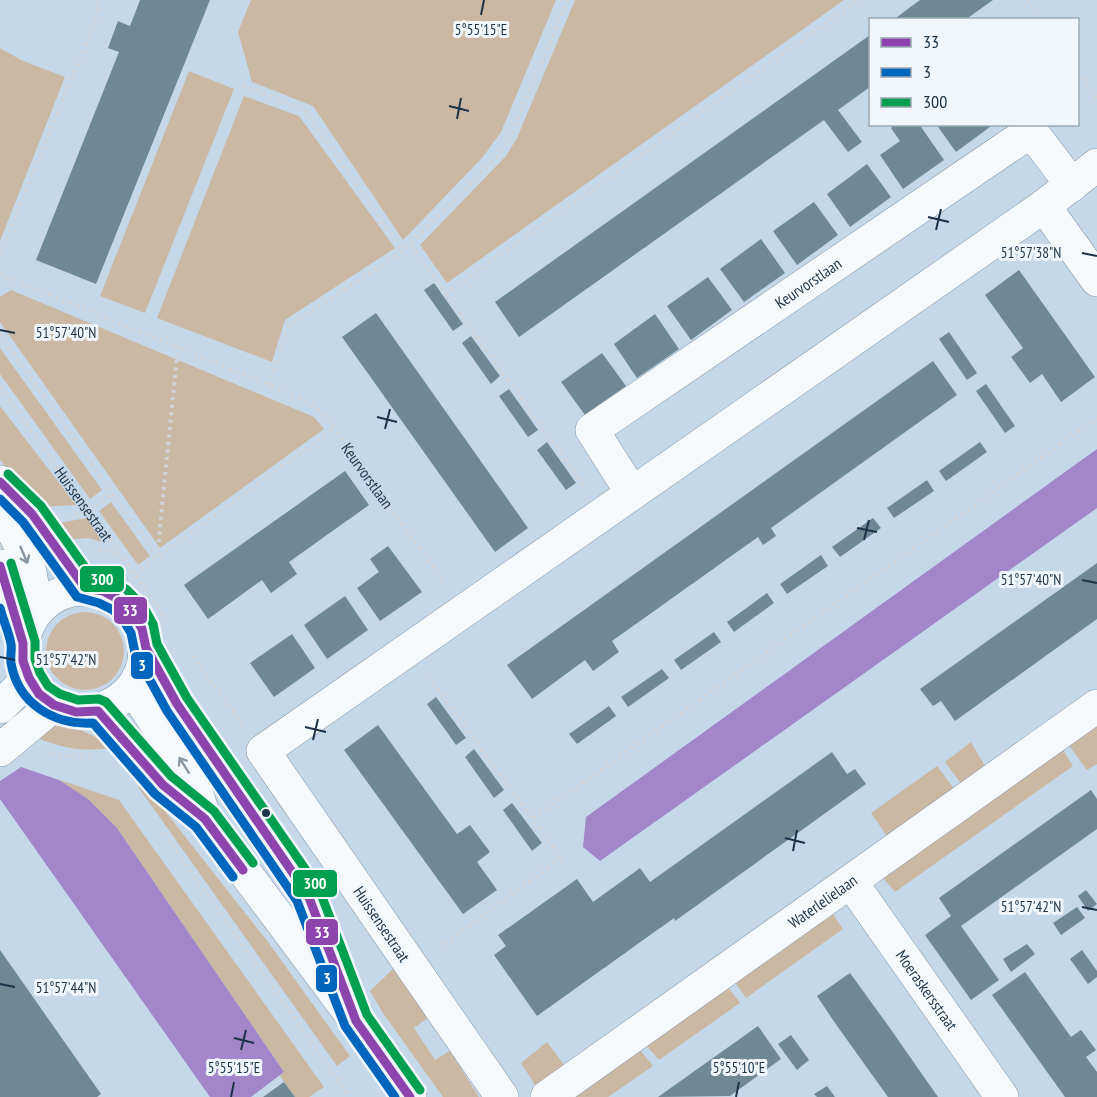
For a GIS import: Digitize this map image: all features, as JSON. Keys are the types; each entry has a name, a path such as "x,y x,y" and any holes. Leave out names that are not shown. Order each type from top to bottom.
{"street":[{"name":"Keurvorstlaan","path":"263,751 1044,206 1084,175 1030,131 592,430 632,493"},
{"path":"1044,206 1097,280"},
{"path":"0,482 32,514 85,588"},
{"path":"0,503 28,562 37,610"},
{"path":"0,567 22,643 23,661 29,678 39,694 54,705 76,712 98,711 118,702 133,688 143,669 146,648"},
{"path":"22,643 27,625 37,610 51,598 67,591 85,588 104,591 127,606 142,629 146,648 177,704 308,895 356,1021"},
{"path":"0,707 29,678"},
{"path":"133,688 188,768 205,819"},
{"path":"0,750 54,705"},
{"name":"Waterlelielaan","path":"547,1097 1097,706"},
{"path":"98,711 163,785 205,819 410,1097"},
{"name":"Huissensestraat","path":"263,751 502,1097"},
{"name":"Moeraskersstraat","path":"851,882 1002,1097"}],"path":[{"path":"0,254 98,14 97,0"},
{"path":"0,274 269,385 288,327 402,252 494,160 508,141 568,0"},
{"path":"446,294 859,0"},
{"path":"1027,0 1040,18"},
{"path":"1079,74 1097,99"},
{"path":"242,85 304,109 402,252"},
{"path":"410,245 603,513"},
{"path":"0,334 157,558"},
{"path":"157,558 178,346"},
{"name":"Keurvorstlaan","path":"269,385 310,402 324,415 465,609"},
{"name":"Huissensestraat","path":"0,387 172,627"},
{"path":"533,818 1097,418"},
{"path":"135,573 333,429"},
{"path":"408,649 561,858 412,968"},
{"path":"190,654 232,709"},
{"path":"91,758 99,763"},
{"path":"161,829 351,1097"}],"shaded area":[{"path":"251,0 556,0 501,132 482,158 403,240 313,106 252,82 238,32"},
{"path":"575,0 844,0 447,283 420,245 506,156 517,138"},
{"path":"0,48 21,60 65,77 0,241"},
{"path":"189,71 234,89 145,313 100,296"},
{"path":"244,96 299,116 395,248 285,320 272,362 157,318"},
{"path":"11,290 314,417 324,429 160,548 0,322 0,297"},
{"path":"0,348 102,490 90,499 0,374"},
{"path":"0,406 76,505 39,507 0,460"},
{"path":"1097,449 1097,508 600,861 583,847 586,817"},
{"path":"111,502 150,556 138,565 99,511"},
{"path":"87,518 102,542 88,538 65,540 53,524"},
{"path":"85,612 100,615 113,623 121,636 124,651 121,666 113,679 100,687 85,690 70,687 57,679 49,666 46,651 49,636 57,623 70,615"},
{"path":"1097,724 1097,764 1087,770 1068,744"},
{"path":"61,726 87,733 110,748 89,750 71,748 35,737 47,727"},
{"path":"971,742 985,766 962,785 945,762"},
{"path":"1062,748 1073,766 895,892 884,879 885,876"},
{"path":"937,766 955,790 888,836 886,835 871,813"},
{"path":"21,767 59,780 88,799 117,828 284,1072 251,1097 210,1097 0,799 0,781"},
{"path":"57,779 119,800 324,1087 309,1097 295,1097 280,1076 284,1072 117,828"},
{"path":"143,783 268,942 350,1056 337,1066 138,787"},
{"path":"833,914 843,929 746,998 735,982"},
{"path":"394,968 429,1017 414,1028 435,1060 450,1051 479,1097 443,1097 383,1013 370,991"},
{"path":"728,987 740,1003 659,1060 646,1045"},
{"path":"547,1042 564,1067 537,1088 521,1063"},
{"path":"640,1050 653,1066 608,1097 575,1097"}],"building":[{"path":"140,0 210,0 96,284 36,260 119,52 108,48 118,21 130,26"},
{"path":"920,0 993,0 968,18 896,18"},
{"path":"869,36 869,88 838,110 862,142 848,152 824,120 519,337 495,302"},
{"path":"893,126 920,126 944,160 903,189 880,155 900,141 891,128"},
{"path":"937,126 991,126 956,152"},
{"path":"867,164 891,197 850,227 827,194"},
{"path":"814,202 838,235 797,265 773,231"},
{"path":"761,239 785,273 744,302 720,269"},
{"path":"1019,270 1095,377 1061,402 1042,374 1030,383 1011,357 1023,348 985,295"},
{"path":"708,277 732,310 691,340 667,306"},
{"path":"434,283 463,324 453,331 424,290"},
{"path":"376,313 528,528 495,552 342,337"},
{"path":"655,314 679,349 637,378 614,344"},
{"path":"949,332 977,373 967,380 939,339"},
{"path":"471,336 500,376 491,384 462,343"},
{"path":"602,353 626,386 585,415 561,382"},
{"path":"933,361 957,395 771,528 776,536 763,545 758,537 612,641 619,652 593,671 585,660 532,699 507,665"},
{"path":"986,384 1015,426 1005,433 976,391"},
{"path":"509,389 538,430 528,437 499,396"},
{"path":"547,442 576,483 566,490 537,450"},
{"path":"980,442 987,452 946,481 939,471"},
{"path":"345,471 369,505 289,562 297,574 271,593 262,580 208,619 184,585"},
{"path":"927,480 934,491 894,518 887,508"},
{"path":"873,518 881,528 840,557 832,547"},
{"path":"388,546 422,592 380,621 357,588 379,572 370,559"},
{"path":"821,555 828,566 787,594 780,584"},
{"path":"1097,563 1097,619 955,721 941,701 933,706 920,689"},
{"path":"767,593 774,603 734,632 727,622"},
{"path":"345,596 368,630 327,659 304,625"},
{"path":"714,632 721,642 681,670 674,660"},
{"path":"292,634 315,668 274,697 250,663"},
{"path":"662,669 669,678 628,707 621,697"},
{"path":"436,697 466,738 456,745 427,704"},
{"path":"609,706 616,716 577,744 569,734"},
{"path":"378,725 457,834 470,825 490,852 477,862 497,890 463,914 344,750"},
{"path":"474,749 504,790 494,798 465,757"},
{"path":"832,752 847,774 855,769 866,784 675,921 674,918 537,1016 494,955 506,946 498,935 577,879 593,902 640,868 650,882"},
{"path":"1091,790 1097,799 1097,829 961,926 999,980 971,1000 925,935 951,916 939,898"},
{"path":"512,803 542,843 532,851 503,810"},
{"path":"1086,890 1097,904 1088,911 1078,896"},
{"path":"1077,907 1085,918 1061,935 1053,923"},
{"path":"1027,944 1035,954 1011,972 1003,959"},
{"path":"0,950 101,1094 97,1097 0,1097"},
{"path":"1082,950 1097,971 1097,977 1088,984 1070,959"},
{"path":"1025,972 1071,1037 1081,1030 1096,1050 1086,1057 1097,1072 1097,1097 1065,1097 992,995"},
{"path":"850,973 938,1097 888,1097 835,1023 817,996"},
{"path":"758,1026 781,1059 730,1096 658,1097"},
{"path":"791,1035 809,1060 797,1070 778,1044"},
{"path":"284,1082 295,1097 263,1097"},
{"path":"827,1086 835,1097 817,1097 814,1094"}],"transit line":[{"name":"300","path":"8,474 41,506 92,577 107,580 126,589 143,606 153,624 157,644 187,698 319,889 367,1015 420,1090"},
{"name":"33","path":"0,482 32,514 85,588 103,591 120,600 133,613 142,629 146,648 177,704 308,895 356,1021 410,1097"},
{"name":"3","path":"0,499 23,522 77,597 99,603 113,610 123,620 131,633 135,653 167,711 297,901 345,1026 395,1097"},
{"name":"300","path":"11,563 35,641 35,659 48,686 60,694 78,700 99,699 106,702 171,776 214,811 253,863"},
{"name":"33","path":"0,566 23,643 23,661 29,678 39,694 54,705 76,712 98,711 163,785 205,819 243,870"},
{"name":"3","path":"0,608 10,639 11,663 15,677 21,690 30,701 52,716 79,723 93,723 155,794 196,827 233,877"}]}
